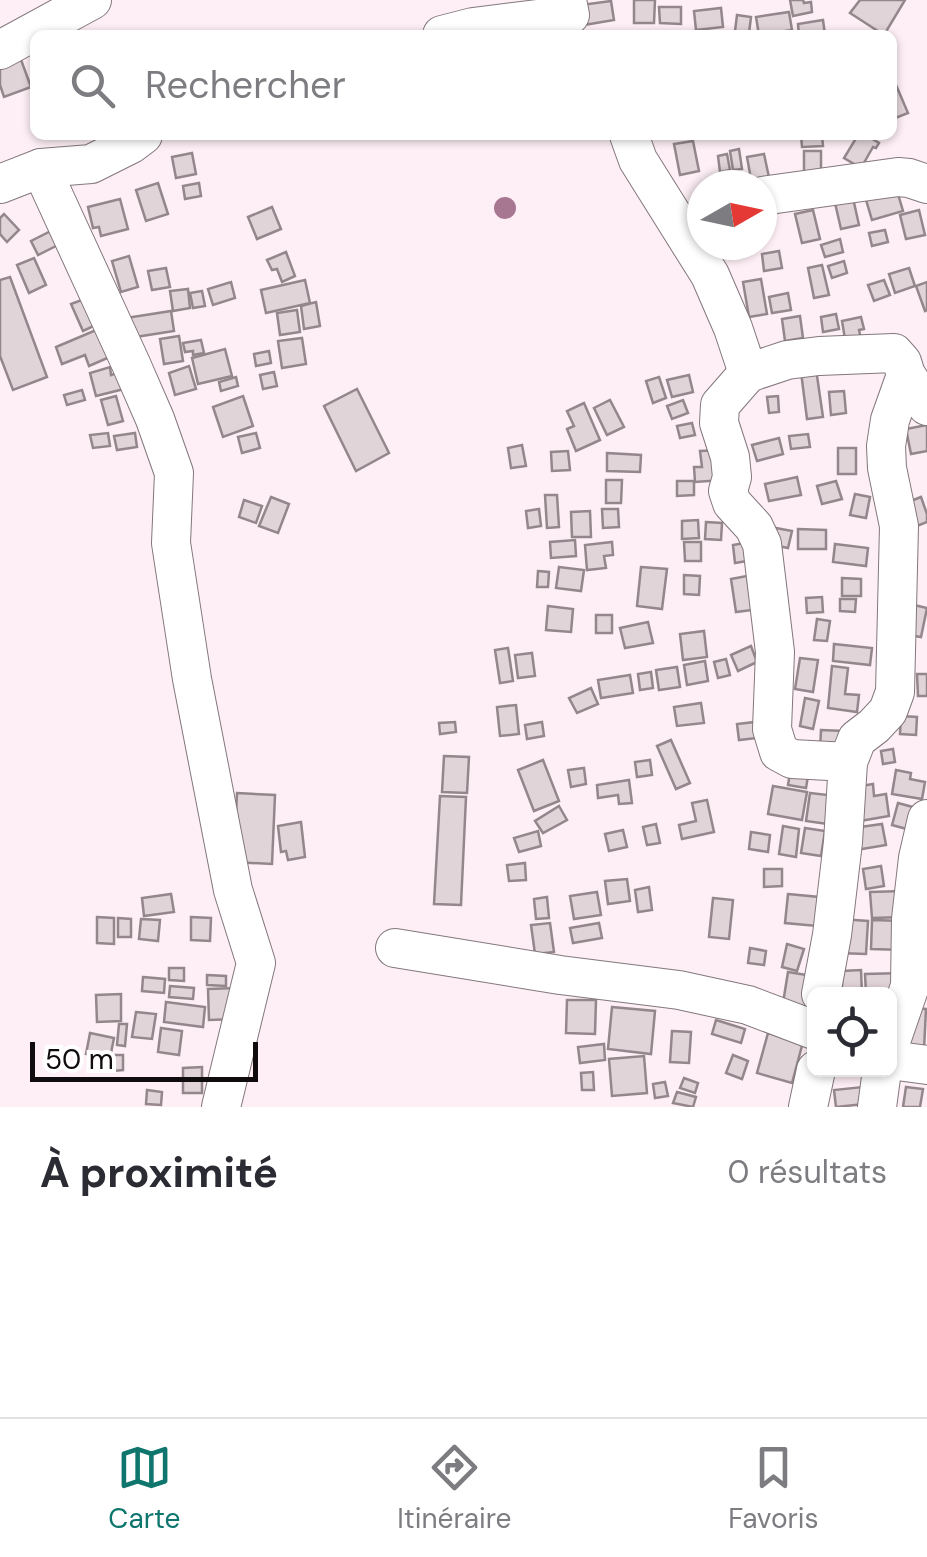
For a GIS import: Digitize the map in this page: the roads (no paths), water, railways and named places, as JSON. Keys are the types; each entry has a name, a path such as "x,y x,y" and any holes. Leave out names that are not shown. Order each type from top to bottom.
{"street":[{"path":"37,30 92,0"},
{"path":"461,21 573,17"},
{"path":"0,50 30,34"},
{"path":"0,184 41,168 90,164 136,140"},
{"path":"631,140 638,160 686,210 748,372"},
{"path":"41,168 155,419 174,473 171,543 192,680 233,890 256,963 220,1107"},
{"path":"777,194 898,177 927,184"},
{"path":"848,762 792,758 780,752 772,729 775,652 762,544 728,492 732,477 720,424 720,405 748,372 787,360 894,354 927,406"},
{"path":"821,987 844,842 848,762 857,739 888,711 895,692 900,526 886,446 890,420 906,375"},
{"path":"897,1024 910,986 911,919 927,819"},
{"path":"395,948 679,990 748,1006 807,1027"},
{"path":"897,1061 927,1064"},
{"path":"808,1107 814,1077"},
{"path":"877,1107 881,1077"}]}
